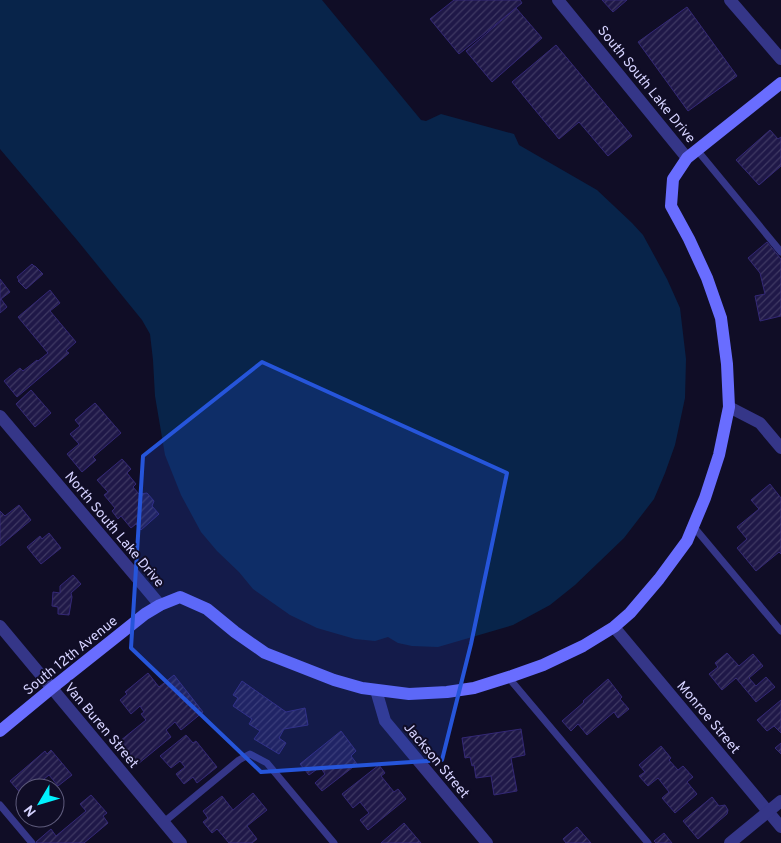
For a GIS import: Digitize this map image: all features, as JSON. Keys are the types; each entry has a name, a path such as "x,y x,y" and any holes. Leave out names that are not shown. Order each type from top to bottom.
{"street":[{"name":"South South Lake Drive","path":"558,0 692,154 673,179 671,206 707,278 721,318 727,364 729,407 719,455 705,498 687,541 659,579 630,613 614,627"},
{"path":"730,0 781,59"},
{"path":"692,154 781,83"},
{"path":"729,407 760,423 781,448"},
{"name":"North South Lake Drive","path":"0,416 160,605 180,596 207,609 234,632 265,653 334,680 362,688 409,694 474,688 543,664 583,646 614,627"},
{"name":"South 12th Avenue","path":"0,731 145,614 160,605"},
{"name":"Van Buren Street","path":"0,626 181,843"},
{"name":"Monroe Street","path":"614,627 781,826"},
{"name":"Jackson Street","path":"376,690 385,721 487,843"},
{"path":"730,843 781,800"}],"lane":[{"path":"692,154 781,252"},
{"path":"693,526 781,631"},
{"path":"508,677 648,843"},
{"path":"164,822 239,760 250,754 268,763 334,843"},
{"path":"0,805 32,843"}],"highlighted area":[{"path":"262,362 507,473 471,644 442,760 261,772 131,648 143,456"}],"water":[{"path":"0,0 322,0 421,120 426,121 441,114 514,134 519,145 597,190 643,235 667,279 680,308 686,359 685,398 675,445 654,499 624,538 575,585 550,605 513,625 438,647 412,646 398,643 388,637 375,641 355,639 317,628 290,615 253,589 201,532 181,495 165,455 155,396 150,334 142,320 0,149"}],"building":[{"path":"454,0 520,0 522,3 459,54 430,19"},
{"path":"602,0 627,0 613,12"},
{"path":"687,7 737,76 688,111 638,42"},
{"path":"516,8 542,38 492,82 466,51"},
{"path":"556,45 632,136 608,156 579,122 559,139 512,82"},
{"path":"770,130 778,139 781,137 781,166 759,185 736,160"},
{"path":"767,242 781,259 781,316 760,321 755,296 765,294 760,273 748,258"},
{"path":"32,264 43,274 26,289 18,281 17,277"},
{"path":"0,279 10,292 1,299 7,307 0,313"},
{"path":"50,290 60,303 50,311 76,342 66,351 69,353 17,397 4,381 20,368 23,371 48,353 18,317"},
{"path":"31,390 51,413 35,427 16,404"},
{"path":"95,403 121,433 93,457 96,460 82,472 67,454 79,444 70,434 80,426 75,420"},
{"path":"122,459 131,469 127,473 136,484 133,487 139,494 147,493 154,501 152,506 159,514 141,530 136,524 131,528 121,516 118,519 112,511 115,508 104,495 108,492 97,480"},
{"path":"770,484 781,498 781,554 779,552 756,571 737,548 747,539 737,527 759,509 751,500"},
{"path":"19,505 31,520 0,546 0,511 5,516"},
{"path":"49,533 61,548 41,564 27,547 40,536 42,539"},
{"path":"73,575 81,584 71,593 69,615 58,614 58,607 52,606 53,592 60,593 60,586"},
{"path":"727,653 739,666 753,654 763,666 749,678 756,686 766,677 775,687 756,702 736,678 722,690 709,674 718,667 715,663"},
{"path":"148,673 159,687 174,675 203,712 181,730 175,722 166,730 171,737 138,764 120,741 146,720 141,714 144,712 140,706 131,714 120,700 127,694 125,692"},
{"path":"608,679 622,697 620,699 629,709 618,718 614,712 587,735 578,724 571,731 562,721"},
{"path":"242,681 286,712 305,708 308,725 284,729 279,738 286,743 279,754 254,739 260,731 249,724 252,719 233,706 238,698 233,695"},
{"path":"781,700 781,733 774,726 767,731 757,720"},
{"path":"521,729 525,755 511,758 517,791 494,795 491,776 476,778 474,765 472,766 470,757 465,758 462,738"},
{"path":"341,731 356,751 351,756 357,764 322,791 315,783 325,774 320,767 309,775 300,764"},
{"path":"186,735 193,743 196,741 217,767 197,783 193,777 184,784 176,774 185,767 180,761 171,768 160,756"},
{"path":"781,743 781,754 775,748"},
{"path":"661,746 671,758 669,760 678,770 683,766 693,777 687,782 697,794 675,813 662,798 669,792 658,778 648,786 639,776 645,772 639,765"},
{"path":"51,750 72,775 65,780 65,778 51,778 49,775 45,778 15,778 15,787 10,781 45,751 47,754"},
{"path":"379,765 385,773 381,776 394,792 398,789 406,799 368,830 360,820 369,813 360,802 353,808 342,794"},
{"path":"253,793 267,810 247,826 257,839 252,843 229,843 217,829 212,833 203,822 208,818 203,811 222,796 233,810"},
{"path":"91,795 107,813 103,816 108,823 84,843 36,842 51,829 56,836 86,811 80,804"},
{"path":"712,797 719,806 725,805 728,810 727,814 698,839 683,821"},
{"path":"404,823 421,843 381,843"},
{"path":"577,827 591,843 566,843 563,839"},
{"path":"664,833 672,843 656,843 654,841"}]}
